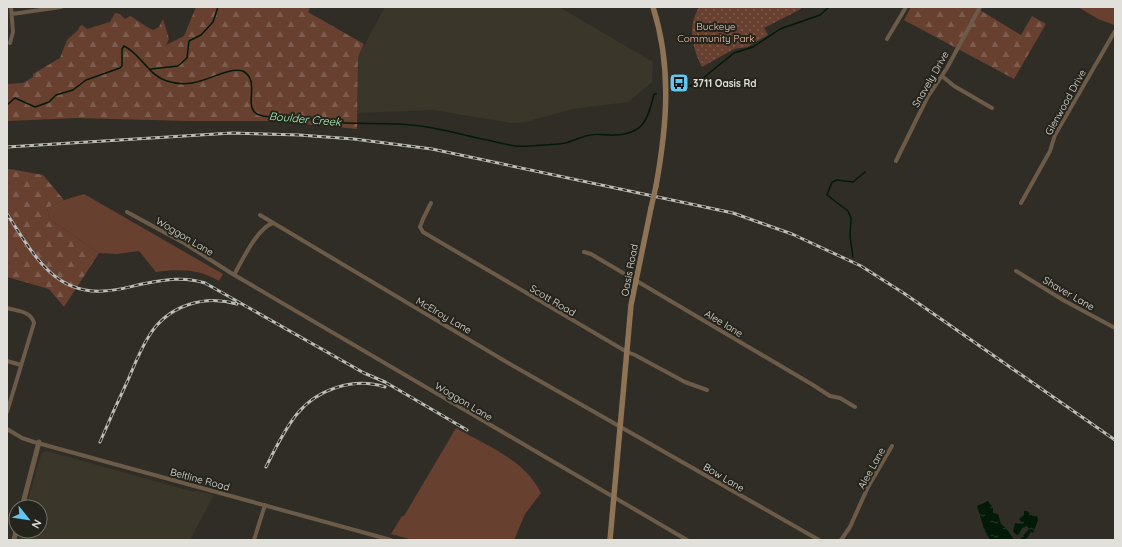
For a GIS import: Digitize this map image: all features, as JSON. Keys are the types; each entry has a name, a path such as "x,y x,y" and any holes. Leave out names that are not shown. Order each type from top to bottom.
{"main road":[{"name":"Oasis Road","path":"610,540 635,280 652,208 665,131 667,90 663,48 653,7"}],"street":[{"path":"10,42 13,32 11,7"},
{"path":"12,14 61,7"},
{"path":"887,39 906,7"},
{"name":"Snavely Drive","path":"896,161 927,98 942,76 980,7"},
{"name":"Glenwood Drive","path":"1021,203 1050,151 1055,135 1115,31"},
{"path":"942,76 954,86 992,108"},
{"name":"Scott Road","path":"431,204 420,227 423,232 627,352 686,382 707,390"},
{"name":"Woggon Lane","path":"127,212 184,243 234,275 687,540"},
{"name":"McElroy Lane","path":"260,215 510,364 620,426"},
{"path":"234,275 260,233 267,224 272,222"},
{"name":"Alee lane","path":"584,252 591,254 830,396 840,398 855,407"},
{"name":"Shaver Lane","path":"1016,270 1063,300 1115,328"},
{"path":"7,308 28,314 34,321 33,329 7,412"},
{"path":"7,361 21,365"},
{"name":"Bow Lane","path":"620,426 820,540"},
{"name":"Beltline Road","path":"7,429 22,438 391,540"},
{"path":"24,499 39,442"},
{"name":"Alee Lane","path":"842,540 863,497 892,446"},
{"path":"254,540 265,505"}],"shaded area":[{"path":"385,7 559,7 653,62 652,82 628,102 573,109 525,122 511,123 433,110 358,113 358,57"},
{"path":"47,451 194,492 195,490 214,495 190,540 19,540 48,539 48,499 28,499 42,453"}],"green space":[{"path":"196,7 307,7 310,9 308,12 364,44 358,57 357,129 272,121 189,121 77,118 7,121 7,84 23,83 33,77 33,74 60,58 67,40 78,30 80,26 82,25 87,29 110,22 115,13 120,14 125,19 130,16 153,30 159,27 163,19 169,39 166,45 184,36"},
{"name":"Buckeye Community Park","path":"699,7 802,7 801,9 764,28 768,35 747,47 734,49 702,67 693,45 692,37 693,22"},
{"path":"911,7 975,7 1021,35 1032,16 1046,24 1014,79 904,20"},
{"path":"1078,7 1115,7 1114,25 1098,19"},
{"path":"10,169 43,175 64,200 47,208 49,217 52,221 99,253 64,307 49,289 7,277 7,170"},
{"path":"84,194 223,274 219,281 196,272 172,270 156,272 139,251 117,254 99,253 52,221 49,217 47,208 64,200"},
{"path":"456,428 504,454 515,462 534,481 541,493 525,514 514,540 413,540 391,534 402,516 404,516"}],"water":[{"path":"988,501 993,508 993,513 998,514 1001,524 1007,529 1014,540 990,540 984,529 977,506"},
{"path":"1024,511 1027,511 1033,516 1037,515 1038,520 1033,533 1031,532 1027,538 1022,540 1020,539 1029,529 1027,526 1022,528 1018,536 1013,532 1015,523 1023,524 1019,519 1024,515"}],"waterway":[{"path":"151,69 178,66 187,58 189,41 201,35 213,22 218,7"},
{"name":"Boulder Creek","path":"680,90 697,83 734,53 753,47 780,29 820,15 829,7"},
{"name":"Boulder Creek","path":"7,105 15,98 35,107 49,102 56,95 73,90 86,80 120,68 122,66 122,49 124,46 135,54 155,75 167,81 179,84 199,81 235,70 243,71 248,75 251,81 251,105 253,110 261,116 290,117 338,123 409,125 432,128 503,144 519,146 560,144 594,134 615,135 632,132 639,128 647,118 654,94 656,94"},
{"path":"853,257 850,236 851,218 848,211 827,195 832,182 837,180 853,182 865,172"}],"railway":[{"path":"7,147 232,133 299,135 354,139 432,149 733,213 792,234 861,266 905,294 1115,440"},
{"path":"7,214 34,255 45,267 70,285 85,290 103,291 118,290 142,284 174,279 205,283 364,373 385,382 467,430"},
{"path":"100,442 140,352 149,336 157,326 166,317 187,305 212,301 224,301 237,304"},
{"path":"266,467 292,420 305,405 315,398 337,387 361,383 385,387"}],"place":[{"name":"3711 Oasis Rd","path":"679,83"}]}
